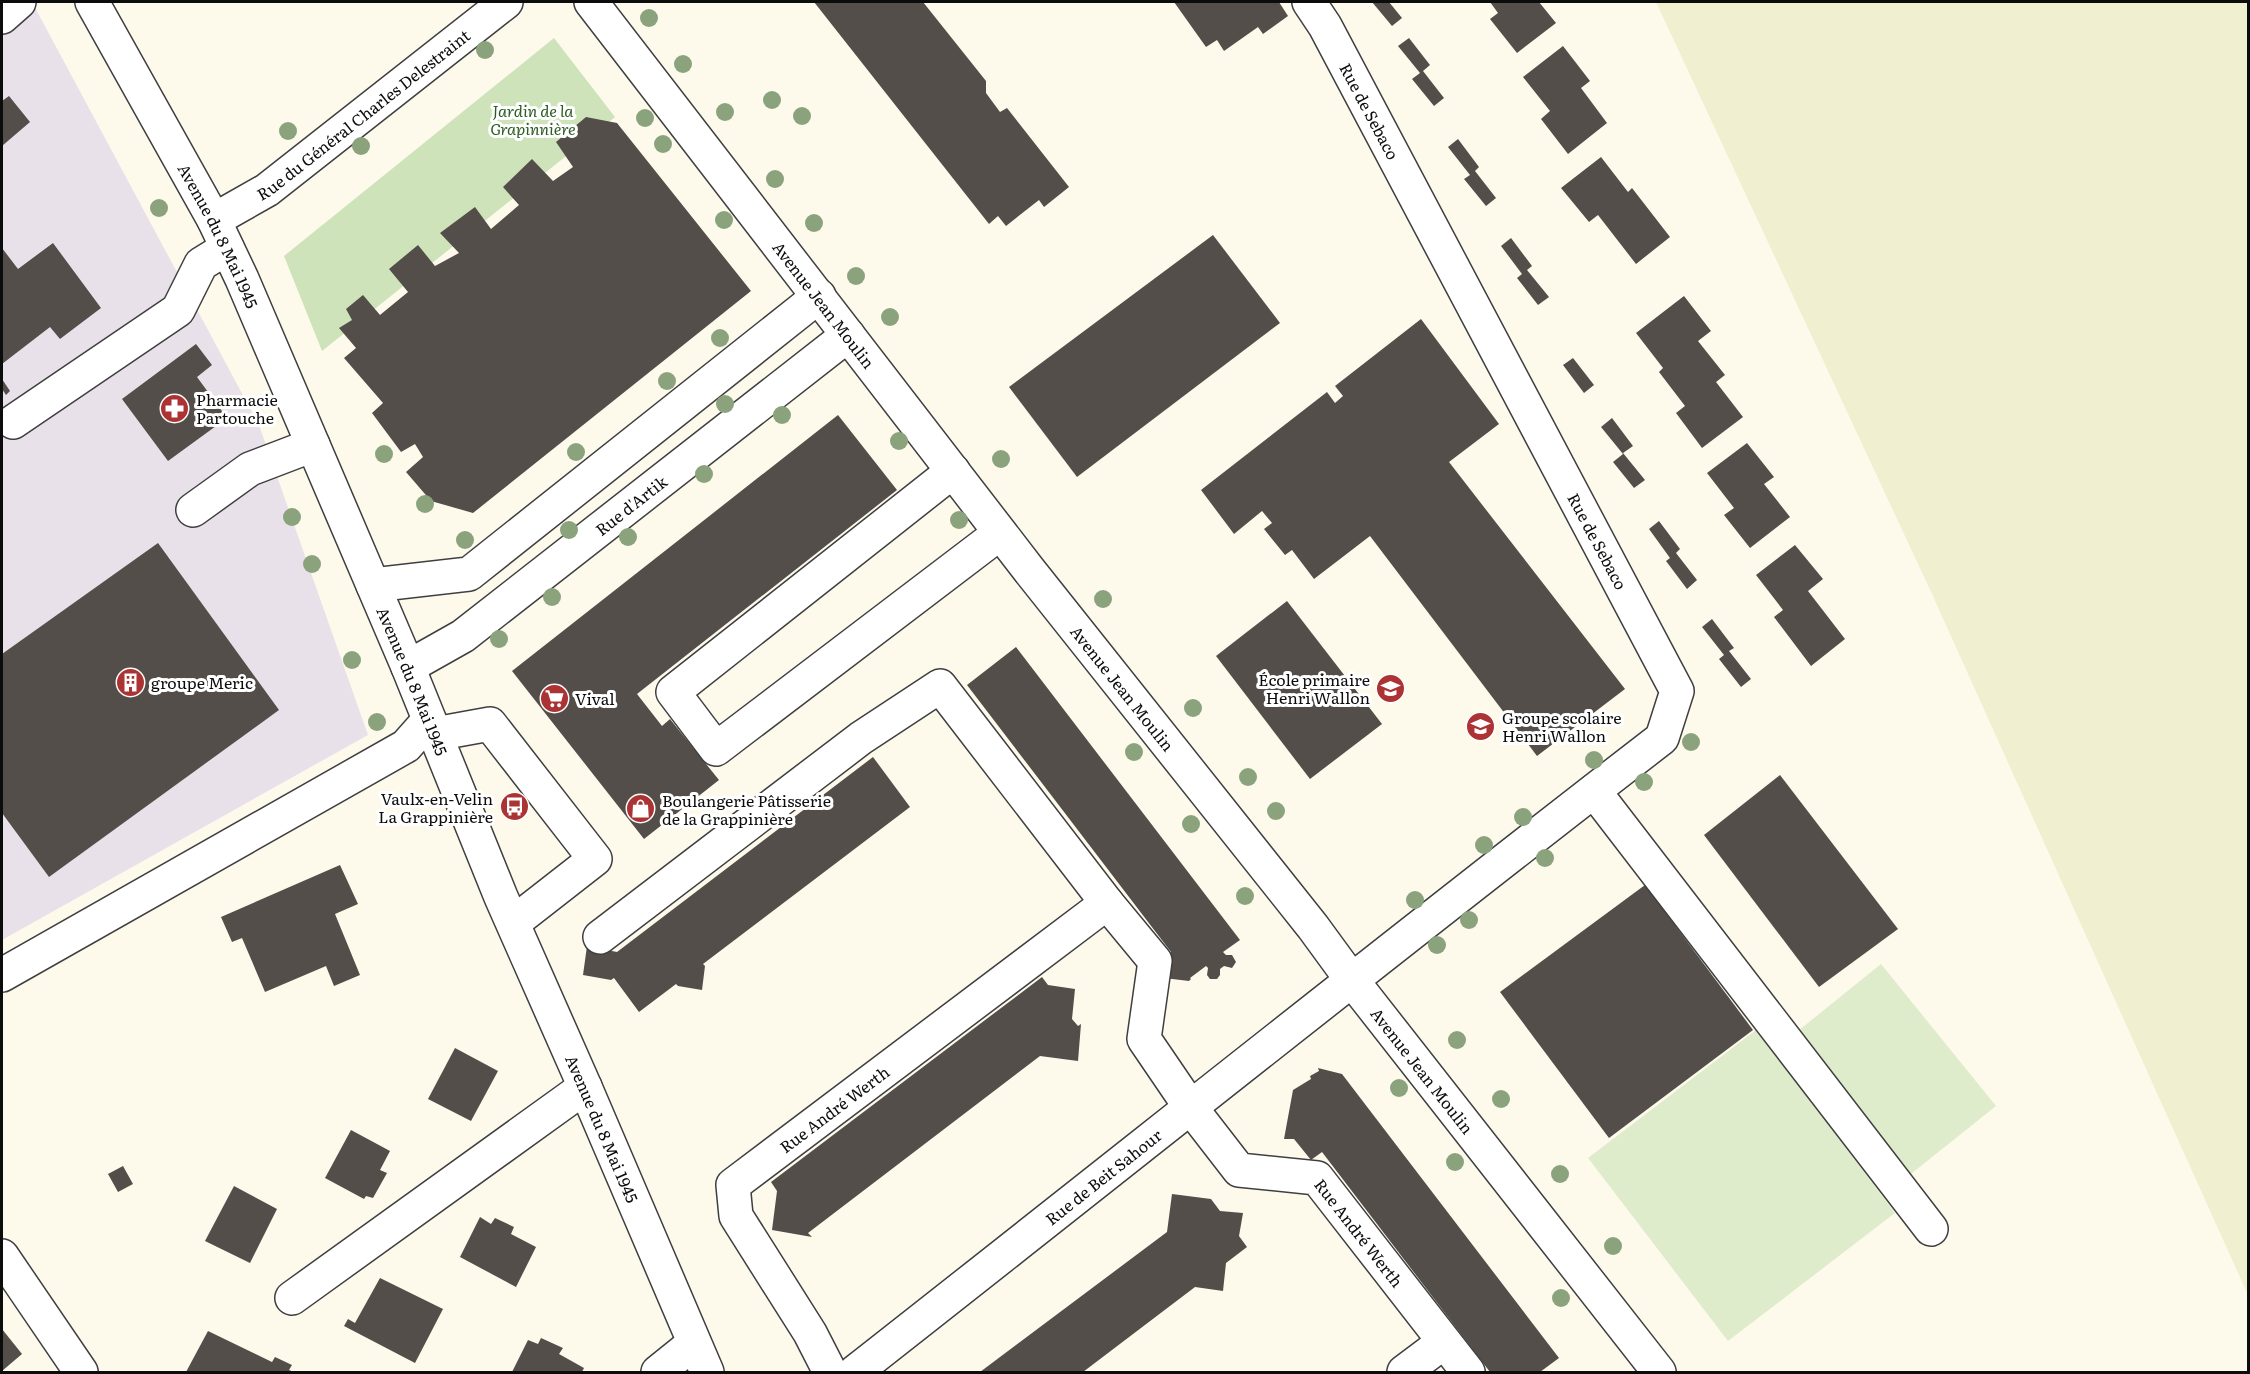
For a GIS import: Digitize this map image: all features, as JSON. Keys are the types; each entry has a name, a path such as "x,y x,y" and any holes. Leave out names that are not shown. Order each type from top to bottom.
{"street":[{"path":"2,16 19,2"},
{"name":"Avenue du 8 Mai 1945","path":"92,2 221,234 408,667 513,923 706,1372"},
{"name":"Rue du Général Charles Delestraint","path":"13,422 178,310 201,264 221,234 267,190 506,2"},
{"name":"Avenue Jean Moulin","path":"591,2 1000,533 1306,918 1351,979 1659,1372"},
{"name":"Rue de Sebaco","path":"1309,2 1331,37 1677,691 1662,738 1351,979"},
{"path":"373,585 469,574 819,296"},
{"name":"Rue d'Artik","path":"408,667 463,636 848,335"},
{"path":"193,510 250,469 313,445"},
{"path":"953,471 673,692 687,711 716,749 1000,533"},
{"name":"Rue André Werth","path":"600,937 861,738 940,686 1107,903 1155,961 1144,1039 1191,1108 1239,1170 1317,1178 1468,1372"},
{"path":"2,975 406,746 432,727 490,724 596,859 513,923"},
{"path":"1594,791 1931,1229"},
{"name":"Rue André Werth","path":"830,1372 810,1333 736,1216 733,1185 1107,903"},
{"name":"Rue de Beit Sahour","path":"855,1372 1351,979"},
{"path":"292,1298 585,1087"},
{"path":"2,1256 81,1372"},
{"path":"1404,1372 1444,1342"},
{"path":"658,1372 694,1343"}],"shaded area":[{"path":"2,2 32,2 259,425 368,735 2,940"}],"green space":[{"path":"1656,2 2248,2 2248,1295 1932,594"},
{"name":"Jardin de la Grapinnière","path":"554,38 615,117 322,351 284,256"},
{"path":"1881,964 1996,1106 1907,1177 1793,1035"},
{"path":"1756,1030 1895,1213 1728,1341 1588,1158"}],"building":[{"path":"814,2 923,2 986,81 986,93 1000,112 1007,108 1069,187 1044,207 1039,200 1006,226 998,216 989,224"},
{"path":"1174,2 1279,2 1288,16 1263,34 1258,27 1224,51 1217,40 1206,47"},
{"path":"1372,2 1389,2 1402,18 1392,26"},
{"path":"1490,2 1539,2 1556,23 1517,53 1490,19 1498,13"},
{"path":"1409,38 1430,65 1423,71 1444,98 1434,106 1412,79 1420,73 1398,46"},
{"path":"1563,46 1590,81 1581,88 1607,123 1568,154 1541,119 1550,111 1523,77"},
{"path":"9,96 30,122 2,146 2,101"},
{"path":"586,117 617,123 751,291 473,513 431,501 406,472 423,457 415,444 401,452 372,413 383,403 344,358 356,348 339,328 352,320 346,309 363,295 380,315 408,292 389,269 418,245 435,266 459,253 440,233 475,207 491,229 519,205 503,187 532,159 553,181 573,167 556,142"},
{"path":"1458,139 1479,167 1475,171 1496,198 1486,206 1464,179 1470,175 1448,147"},
{"path":"1601,157 1628,192 1632,188 1670,237 1636,264 1598,215 1589,222 1561,188"},
{"path":"1213,235 1280,323 1077,477 1009,387"},
{"path":"1511,238 1532,266 1527,270 1549,297 1538,305 1517,278 1522,274 1501,246"},
{"path":"53,243 101,308 60,339 50,327 2,364 2,248 18,269"},
{"path":"1684,296 1711,331 1698,341 1725,375 1716,382 1743,417 1702,448 1676,413 1685,406 1659,372 1663,368 1636,333"},
{"path":"1421,319 1499,424 1449,462 1625,689 1537,756 1370,536 1314,579 1292,550 1285,555 1264,529 1272,523 1262,511 1234,534 1201,490 1327,392 1335,403 1343,396 1335,386"},
{"name":"Pharmacie Partouche","path":"196,344 212,365 197,377 227,418 168,461 122,399"},
{"path":"1573,358 1594,385 1584,393 1563,365"},
{"path":"2,379 10,391 6,395 2,389"},
{"path":"838,415 897,490 637,694 662,726 670,719 719,780 644,839 512,671"},
{"path":"1612,418 1633,446 1623,453 1645,480 1634,488 1613,462 1623,454 1601,427"},
{"path":"1747,443 1774,477 1764,484 1790,517 1750,548 1724,515 1734,508 1707,473"},
{"path":"1659,521 1680,549 1676,553 1697,580 1687,589 1666,561 1670,558 1649,529"},
{"name":"groupe Meric","path":"158,543 279,710 49,877 2,813 2,654"},
{"path":"1795,545 1823,579 1808,591 1845,639 1811,666 1774,617 1783,610 1756,575"},
{"path":"1287,601 1382,724 1310,779 1216,656"},
{"path":"1712,619 1734,648 1729,651 1751,679 1741,687 1719,659 1724,655 1702,627"},
{"path":"1016,647 1240,940 1223,952 1226,955 1232,955 1236,962 1232,968 1224,966 1220,969 1217,979 1210,979 1206,966 1189,981 1164,978 1168,954 1171,952 967,685"},
{"path":"873,757 910,807 703,964 705,966 702,990 676,984 639,1012 614,978 611,980 583,975 587,946 617,952"},
{"path":"1780,775 1898,929 1819,987 1704,835"},
{"path":"340,865 358,904 335,914 360,975 334,986 326,966 265,992 242,938 232,942 221,917"},
{"path":"1645,885 1753,1030 1609,1138 1500,992"},
{"path":"1042,977 1048,985 1075,989 1072,1019 1078,1026 1081,1024 1078,1061 1040,1056 808,1233 812,1237 772,1230 777,1191 771,1182"},
{"path":"455,1048 498,1071 471,1121 428,1099"},
{"path":"1318,1068 1342,1074 1559,1358 1540,1372 1490,1372 1322,1152 1311,1160 1294,1139 1284,1139 1293,1090 1311,1079 1310,1076 1319,1071"},
{"path":"351,1130 390,1151 380,1170 387,1173 373,1198 366,1196 364,1199 325,1178"},
{"path":"123,1166 133,1184 118,1192 108,1174"},
{"path":"234,1186 277,1209 250,1263 205,1241"},
{"path":"1172,1194 1211,1199 1220,1211 1243,1213 1239,1236 1247,1247 1226,1263 1223,1291 1195,1287 1083,1372 980,1372 1167,1232"},
{"path":"480,1217 491,1224 495,1218 514,1227 511,1234 536,1247 516,1287 460,1257"},
{"path":"380,1278 443,1309 415,1363 344,1326 348,1319 355,1323"},
{"path":"2,1329 22,1354 2,1371"},
{"path":"208,1331 272,1362 275,1357 292,1365 289,1370 294,1372 186,1372"},
{"path":"541,1338 563,1348 559,1354 584,1368 582,1372 512,1372 528,1340 538,1344"}],"place":[{"name":"Pharmacie Partouche","path":"175,408"},
{"name":"groupe Meric","path":"130,682"},
{"name":"École primaire Henri Wallon","path":"1391,688"},
{"name":"Vival","path":"554,698"},
{"name":"Groupe scolaire Henri Wallon","path":"1481,726"},
{"name":"Vaulx-en-Velin La Grappinière","path":"514,807"},
{"name":"Boulangerie Pâtisserie de la Grappinière","path":"641,809"}]}
